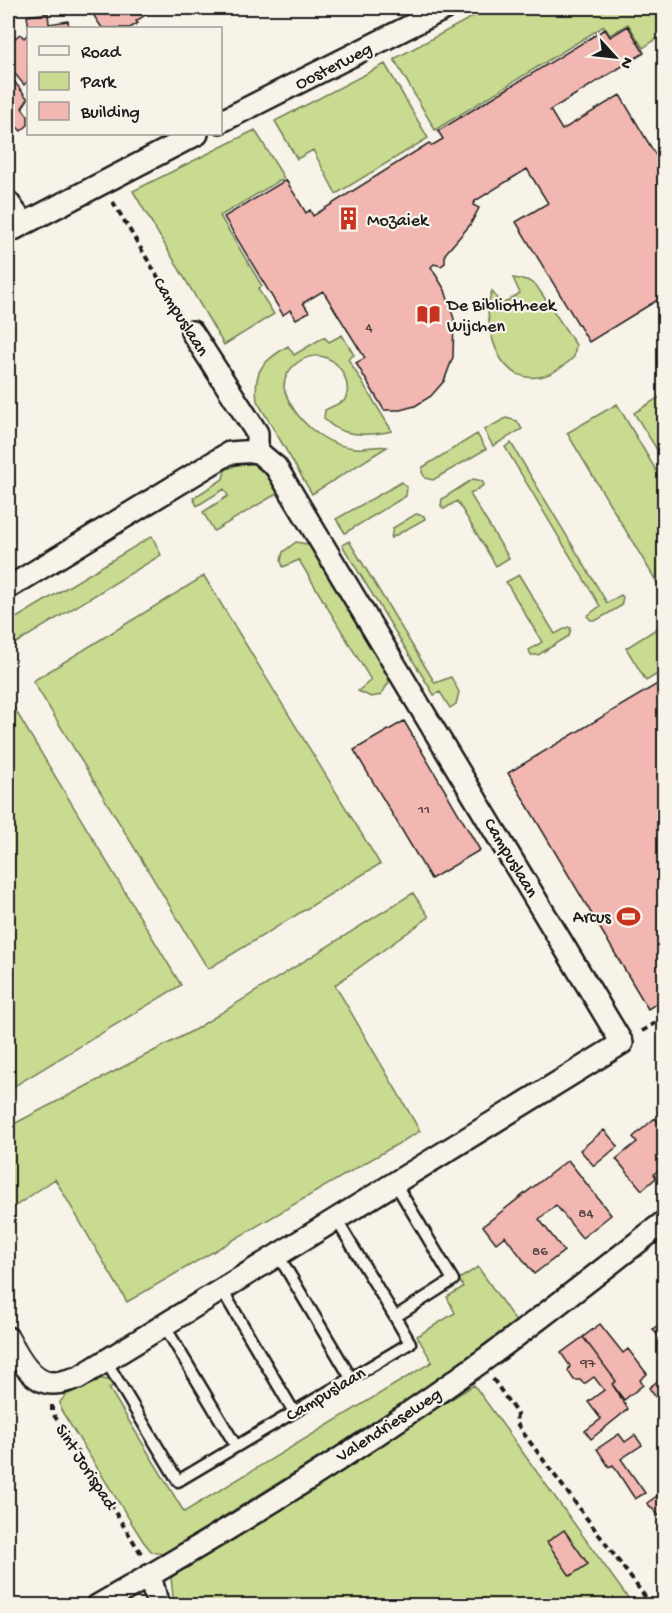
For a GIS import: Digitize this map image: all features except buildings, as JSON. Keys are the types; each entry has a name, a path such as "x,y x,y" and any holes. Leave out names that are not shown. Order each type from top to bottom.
{"street":[{"name":"Oosterweg","path":"222,121 446,8"},
{"path":"8,202 15,227 195,135"},
{"name":"Campuslaan","path":"53,1383 78,1378 622,1042 276,467 257,451 257,434 192,332"},
{"path":"8,588 228,453 257,451"},
{"name":"Valendrieseweg","path":"97,1605 150,1575 396,1420 481,1362 664,1222"},
{"path":"8,1338 20,1359 35,1376 53,1383"},
{"path":"150,1575 159,1605"}],"lane":[{"path":"336,1219 395,1317 453,1280 395,1183"},
{"path":"278,1255 351,1378"},
{"path":"222,1290 294,1412"},
{"name":"Campuslaan","path":"106,1361 178,1481 410,1343 395,1317"},
{"path":"164,1325 236,1446"}],"path":[{"name":"Campuslaan","path":"101,182 192,332"},
{"path":"481,1362 517,1414 516,1422 524,1434 652,1605"},
{"name":"Sint Jorispad","path":"53,1383 52,1412 140,1550 150,1575"}],"green space":[{"path":"489,8 662,8 664,39 662,35 643,48 628,24 610,35 604,26 435,130 394,59"},
{"path":"385,64 428,138 336,194 313,150 297,159 275,121"},
{"path":"255,130 284,178 220,216 262,286 258,289 274,314 224,345 133,191"},
{"path":"513,278 527,280 536,285 576,345 574,357 547,375 523,376 512,371 503,362 496,349 488,317 490,296 492,291 501,305 520,293"},
{"path":"342,335 354,355 348,359 392,431 355,434 331,425 324,418 325,410 344,401 347,383 344,376 337,365 327,358 312,356 298,362 287,374 284,388 294,410 302,420 321,436 343,446 387,447 312,494 257,401 258,374 266,362 288,346 294,355 324,337 329,342"},
{"path":"664,394 664,461 634,413"},
{"path":"617,404 664,484 664,594 567,433"},
{"path":"506,418 517,421 522,429 493,446 484,430"},
{"path":"477,434 486,449 433,480 425,478 422,472 423,467"},
{"path":"511,443 607,603 621,595 623,597 621,606 597,620 591,620 587,616 600,606 505,447"},
{"path":"246,461 263,468 278,493 214,531 203,512 228,496 224,489 197,506 193,498 223,479 225,470"},
{"path":"473,479 482,481 484,485 470,494 509,558 496,566 457,501 444,509 441,506 442,499"},
{"path":"402,482 407,487 406,496 345,533 336,519"},
{"path":"416,514 424,516 425,519 391,538 393,528"},
{"path":"152,536 161,555 8,648 8,623"},
{"path":"349,541 435,683 451,677 459,692 456,704 450,708 440,692 434,695 342,545"},
{"path":"296,542 307,544 312,549 387,673 389,682 381,695 371,697 358,691 371,680 299,560 283,567 281,561 283,552"},
{"path":"519,575 555,634 568,627 571,628 569,636 538,655 531,655 529,650 542,642 506,582"},
{"path":"204,576 380,864 208,969 33,681"},
{"path":"664,624 664,670 646,681 626,648"},
{"path":"8,698 181,985 8,1090"},
{"path":"413,893 429,917 335,985 420,1131 127,1302 55,1179 8,1211 8,1127 194,1030"},
{"path":"478,1267 517,1323 447,1374 344,1442 163,1554 152,1552 143,1541 61,1410 60,1402 66,1395 97,1378 108,1380 113,1386 109,1388 184,1512 432,1362 417,1336 455,1313 447,1297 463,1287 459,1279"},
{"path":"474,1385 633,1605 174,1605 171,1578 208,1550"}],"place":[{"name":"Mozaiek","path":"349,219"},
{"name":"De Bibliotheek Wijchen","path":"429,314"},
{"name":"Arcus","path":"629,916"}]}
